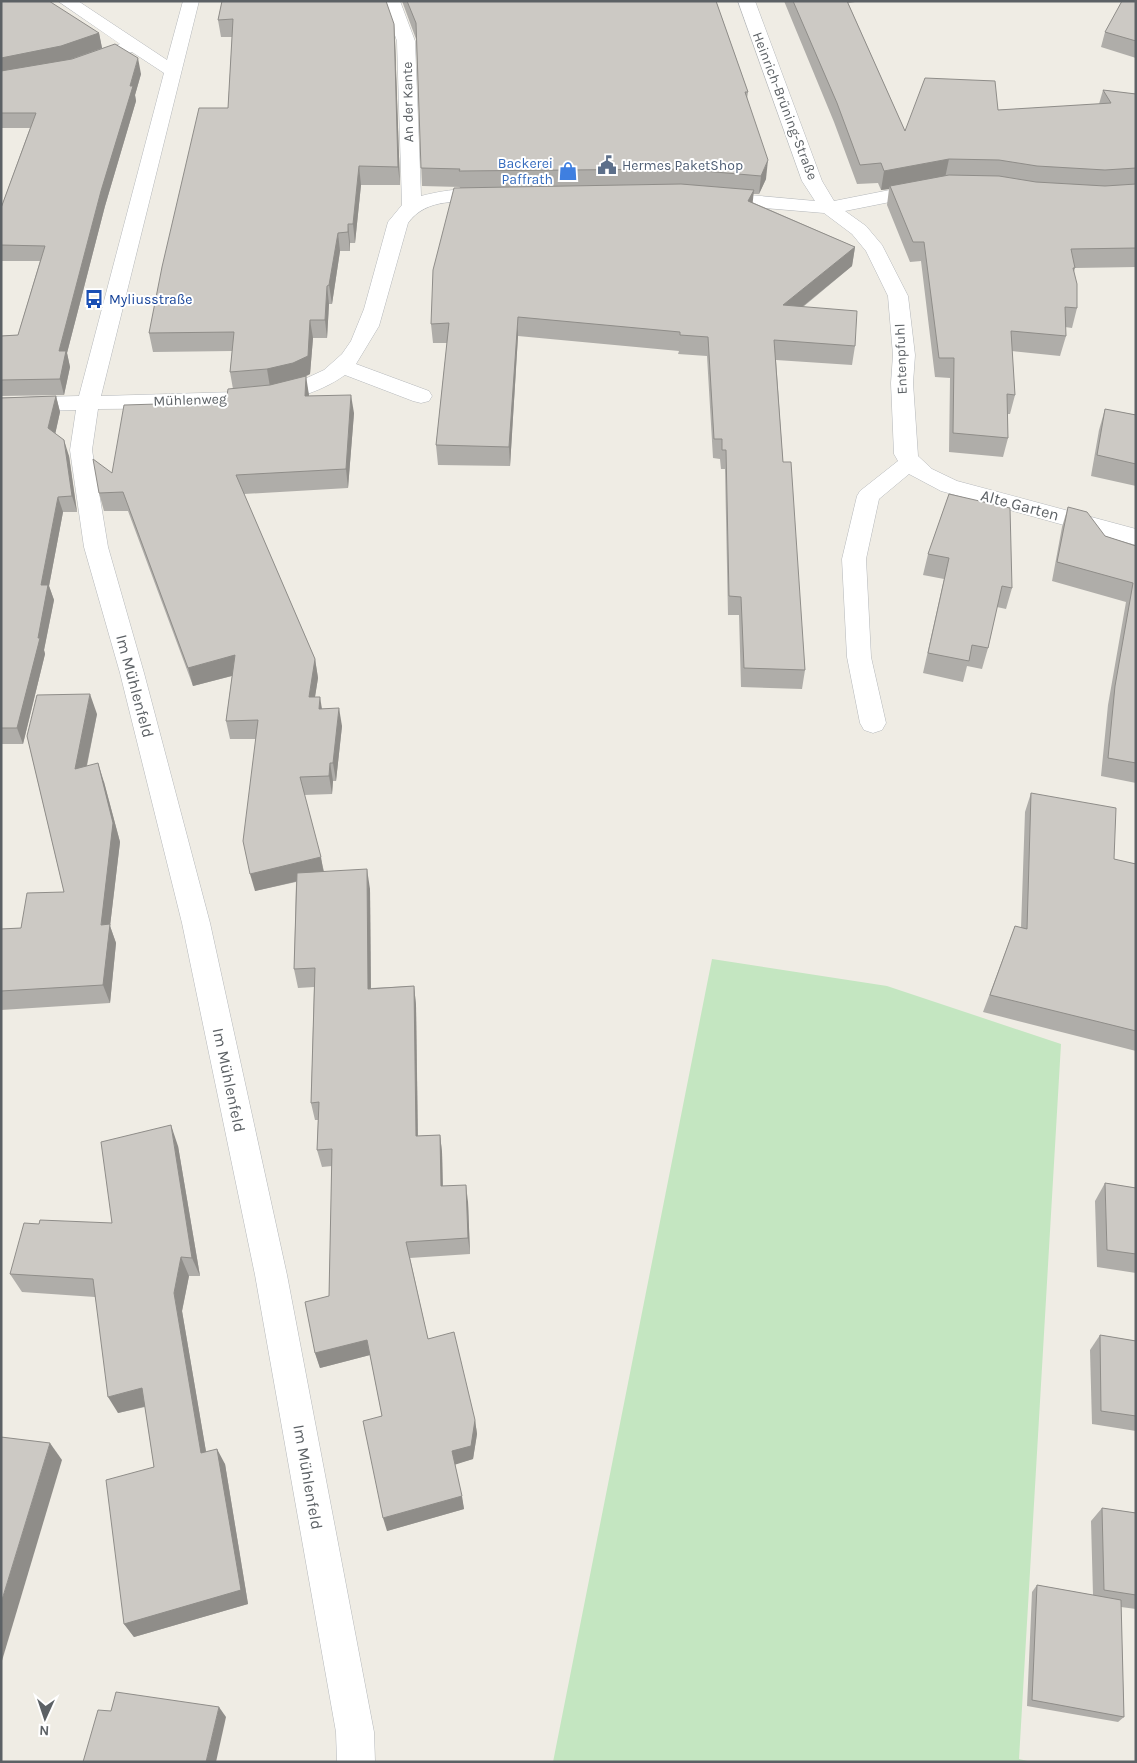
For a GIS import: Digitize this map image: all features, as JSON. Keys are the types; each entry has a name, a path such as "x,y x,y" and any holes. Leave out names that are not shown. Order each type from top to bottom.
{"street":[{"path":"66,1 174,72"},
{"path":"88,403 191,1"},
{"name":"An der Kante","path":"391,1 406,40 412,205"},
{"name":"Heinrich-Brüning-Straße","path":"746,1 812,181 829,208"},
{"path":"69,68 135,45"},
{"path":"700,197 829,208 945,186"},
{"path":"412,205 443,197 502,196"},
{"name":"Mühlenweg","path":"1,405 269,396 303,389 333,374 354,355 366,334 398,222 404,212 412,205"},
{"name":"Entenpfuhl","path":"829,208 859,230 875,249 898,296 904,355 902,383 905,454 909,463"},
{"path":"342,366 421,396"},
{"name":"Im Mühlenfeld","path":"88,403 81,450 96,547 132,673 196,923 269,1265 355,1732 356,1762"},
{"path":"872,723 858,657 854,560 868,496 909,463"},
{"name":"Alte Garten","path":"909,463 924,474 949,486 1136,537"}],"green space":[{"path":"712,959 887,986 1061,1044 1019,1759 1032,1762 553,1762"}],"building":[{"path":"1,1 49,1 99,33 61,46 1,58"},
{"path":"222,1 386,1 394,24 398,167 359,166 353,224 348,224 348,232 338,233 329,285 327,286 325,320 310,320 308,356 293,363 267,369 230,372 234,332 149,333 162,267 199,108 228,108 233,19 218,20"},
{"path":"407,1 716,1 748,92 745,92 768,160 761,176 681,169 459,171 460,169 421,168 416,23"},
{"path":"793,1 847,1 905,131 925,78 995,81 998,110 1111,103 1103,90 1136,94 1136,168 1105,170 1037,166 999,160 949,159 884,171 881,163 860,165 837,103"},
{"path":"1122,1 1136,1 1136,41 1105,32"},
{"path":"115,44 138,58 130,86 133,86 101,191 59,351 66,351 60,379 1,380 1,336 18,335 45,246 1,245 1,208 36,113 1,113 1,71 72,59"},
{"path":"949,175 999,176 1036,182 1105,186 1136,184 1136,248 1071,249 1077,284 1077,308 1065,307 1066,336 1011,331 1015,395 1007,394 1008,438 953,433 954,358 939,358 924,242 913,242 890,186"},
{"path":"681,184 754,190 748,201 855,247 783,305 857,311 855,346 774,340 783,462 791,462 805,670 744,668 741,597 729,596 726,450 722,450 722,439 714,439 708,337 680,335 680,332 518,317 509,447 436,445 449,323 431,324 433,270 454,188"},
{"path":"306,376 305,396 351,395 346,469 236,475 315,659 309,697 320,697 319,709 339,708 333,763 330,763 329,776 300,777 321,857 250,874 243,841 258,720 226,721 235,655 188,668 123,492 99,493 93,459 112,473 124,405 226,402 228,389 270,385"},
{"path":"56,396 48,428 64,440 72,496 58,497 41,585 48,585 38,638 40,638 17,728 1,728 1,398"},
{"path":"1105,409 1136,415 1136,464 1097,455"},
{"path":"949,494 1010,508 1012,588 1002,586 988,648 972,645 969,661 928,653 949,558 928,554"},
{"path":"1068,507 1087,512 1105,536 1136,546 1136,763 1108,758 1115,686 1133,583 1057,562"},
{"path":"90,694 75,769 98,763 113,823 101,925 110,924 103,985 1,991 1,929 21,928 27,893 64,892 27,736 37,695"},
{"path":"1031,793 1116,808 1114,859 1136,864 1136,1031 990,995 1015,926 1027,929"},
{"path":"367,869 368,989 414,986 416,1136 440,1135 441,1186 466,1185 468,1238 406,1242 428,1339 454,1332 475,1420 471,1446 452,1451 462,1496 383,1518 363,1421 382,1416 367,1340 315,1353 305,1302 329,1296 332,1149 317,1150 319,1102 311,1103 315,968 294,969 297,873"},
{"path":"171,1125 192,1258 181,1257 174,1293 201,1453 217,1449 241,1590 124,1624 106,1480 154,1467 142,1388 108,1397 93,1279 10,1274 24,1223 39,1224 40,1220 112,1223 101,1142"},
{"path":"1105,1183 1136,1188 1136,1254 1107,1250"},
{"path":"1100,1335 1136,1341 1136,1416 1101,1411"},
{"path":"1,1437 50,1443 1,1603"},
{"path":"1102,1508 1136,1513 1136,1595 1104,1590"},
{"path":"1037,1585 1121,1600 1124,1717 1032,1700"},
{"path":"116,1692 219,1707 206,1762 83,1762 98,1710 111,1711"}],"place":[{"name":"Hermes PaketShop","path":"607,165"},
{"name":"Backerei Paffrath","path":"568,171"},
{"name":"Myliusstraße","path":"94,299"}]}
